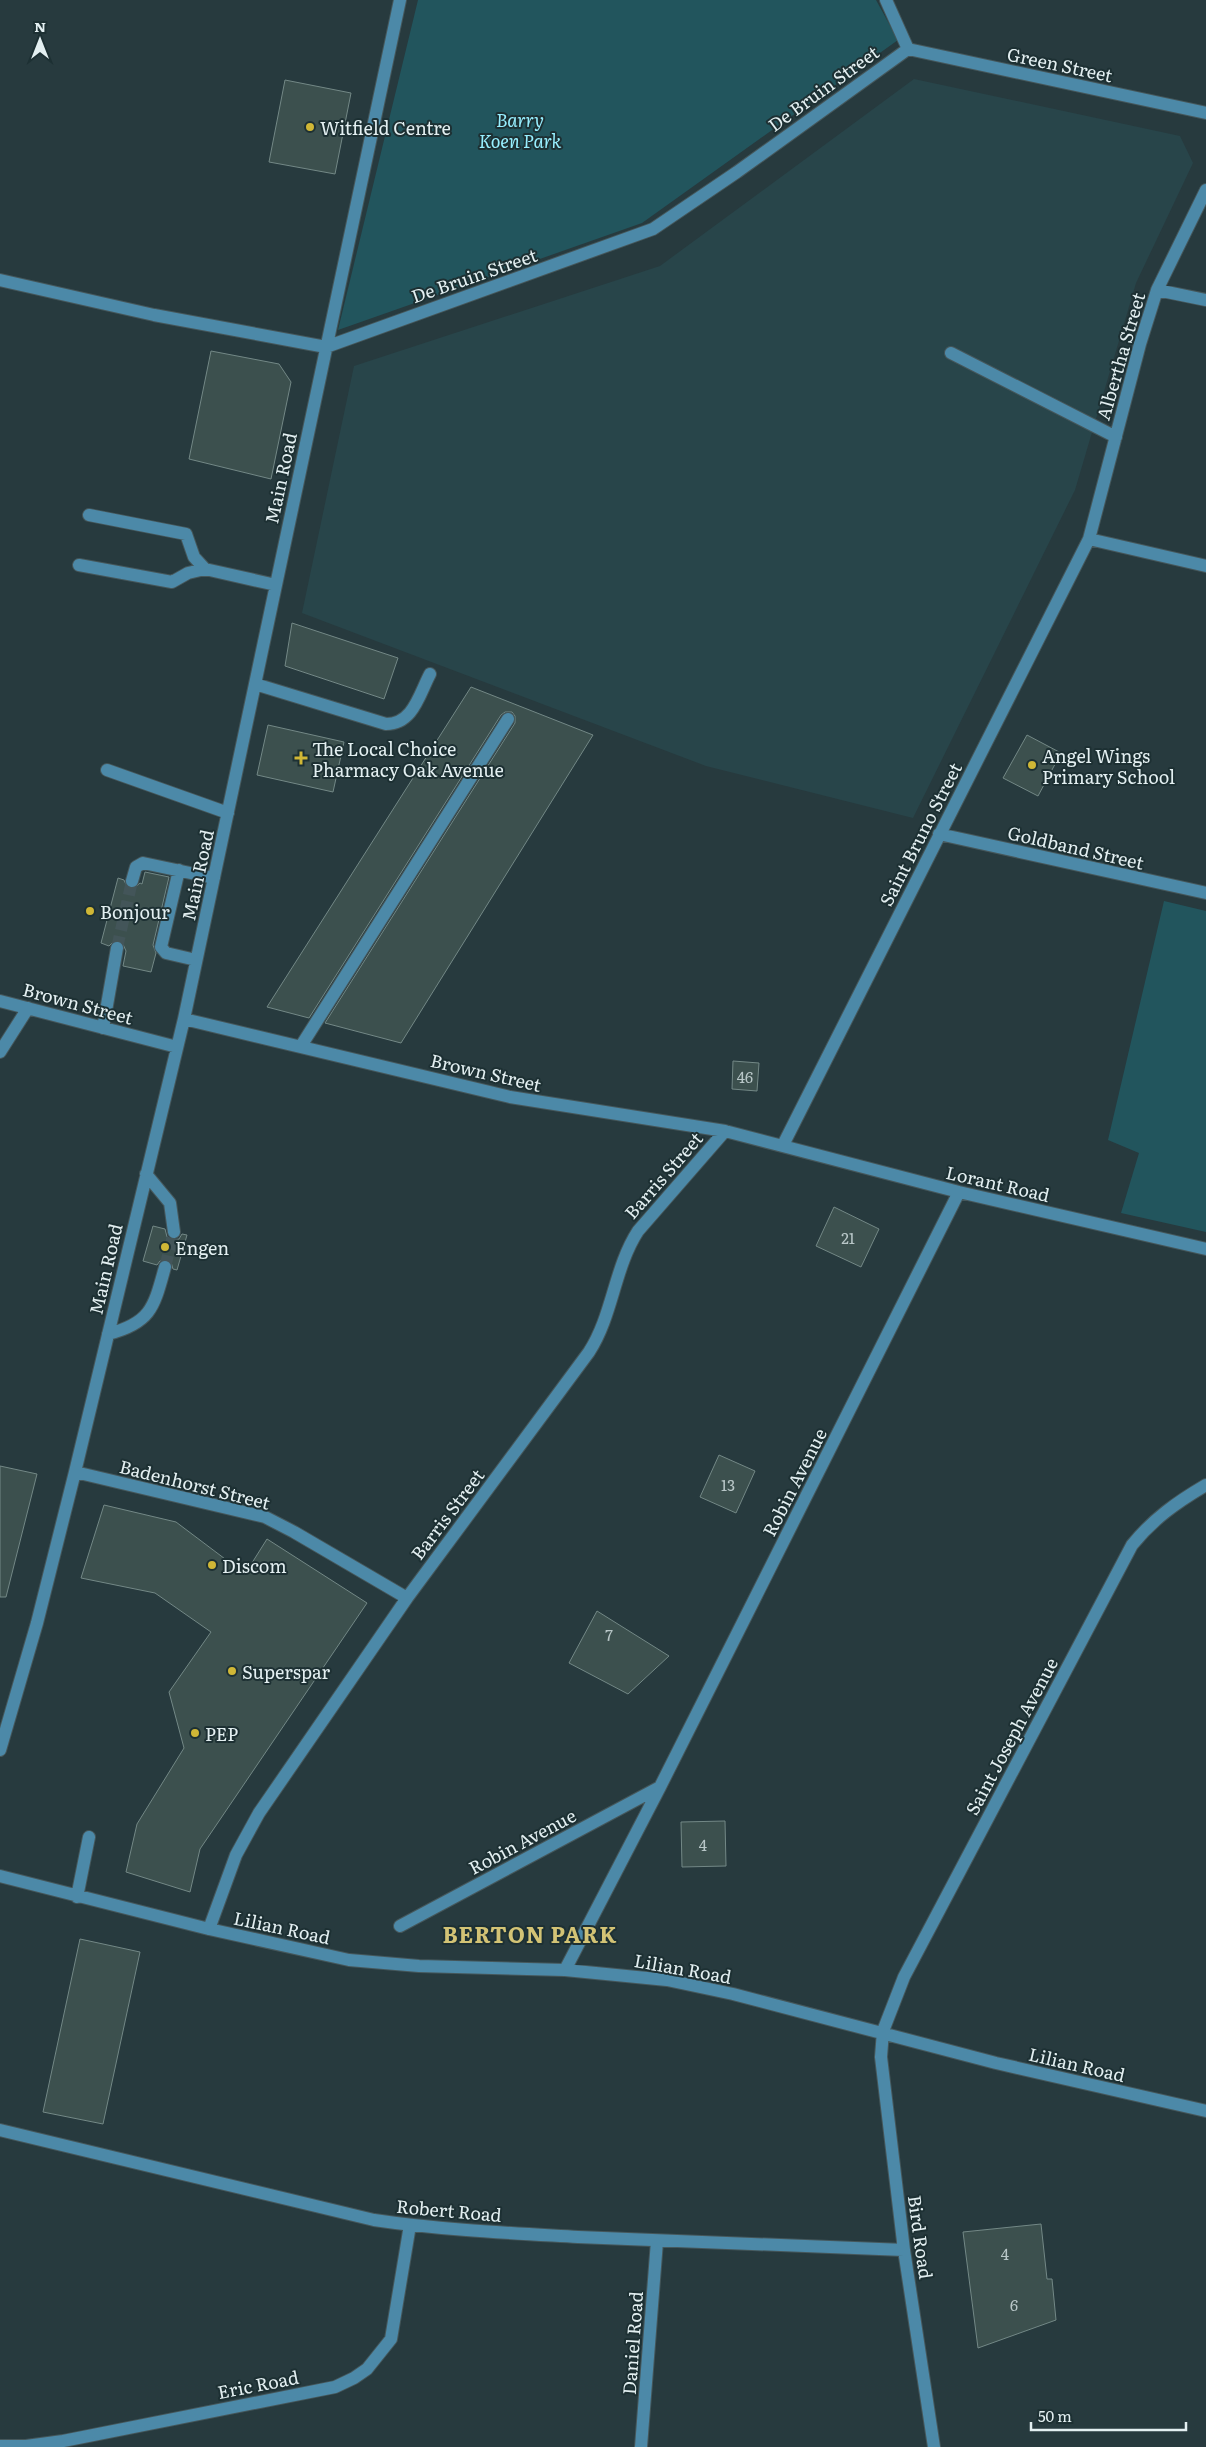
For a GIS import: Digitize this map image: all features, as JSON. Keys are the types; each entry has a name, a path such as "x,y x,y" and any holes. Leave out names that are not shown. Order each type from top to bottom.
{"street":[{"name":"Main Road","path":"0,1750 36,1623 75,1472 184,1019 400,0"},
{"path":"886,0 908,49"},
{"name":"De Bruin Street","path":"326,347 653,229 737,172 908,49"},
{"name":"Green Street","path":"908,49 1206,113"},
{"name":"Albertha Street","path":"1090,539 1157,290 1206,190"},
{"path":"0,280 154,315 326,347"},
{"path":"1157,290 1206,300"},
{"path":"951,353 1116,437"},
{"path":"89,514 186,534 194,557 205,569"},
{"path":"1090,539 1206,566"},
{"name":"Saint Bruno Street","path":"783,1145 1090,539"},
{"path":"79,565 172,582 188,573 205,569 276,585"},
{"path":"255,684 386,724 394,724 409,716 430,674"},
{"path":"301,1046 508,719"},
{"path":"107,770 228,813"},
{"name":"Goldband Street","path":"939,834 1206,893"},
{"path":"132,881 136,867 140,864 214,878"},
{"path":"179,870 161,947 166,952 196,960"},
{"path":"103,1028 117,948"},
{"name":"Brown Street","path":"0,1001 176,1048"},
{"path":"0,1052 28,1008"},
{"name":"Brown Street","path":"184,1019 510,1097 725,1131 783,1145"},
{"name":"Barris Street","path":"209,1929 236,1855 259,1813 406,1598 598,1339 629,1245 638,1231 725,1131"},
{"name":"Lorant Road","path":"783,1145 959,1192 1206,1249"},
{"path":"146,1174 170,1203 174,1232"},
{"name":"Robin Avenue","path":"565,1970 660,1787 959,1192"},
{"path":"108,1334 136,1325 147,1315 157,1297 165,1267"},
{"name":"Badenhorst Street","path":"75,1472 265,1517 406,1598"},
{"name":"Saint Joseph Avenue","path":"883,2031 904,1977 1132,1545 1147,1526 1173,1505 1206,1485"},
{"name":"Robin Avenue","path":"400,1926 660,1787"},
{"path":"77,1897 89,1837"},
{"name":"Lilian Road","path":"0,1876 209,1929 377,1964 565,1970 667,1980 733,1994 883,2031 996,2062 1206,2112"},
{"name":"Bird Road","path":"883,2031 883,2081 904,2250 934,2447"},
{"name":"Robert Road","path":"0,2130 374,2220 410,2225 452,2230 657,2241 904,2250"},
{"name":"Eric Road","path":"0,2446 26,2446 63,2441 335,2387 354,2378 368,2369 391,2339 410,2225"},
{"name":"Daniel Road","path":"641,2447 657,2241"}],"shaded area":[{"path":"914,79 1180,136 1193,163 1136,283 1075,490 913,818 706,766 302,613 354,366 660,266"}],"green space":[{"name":"Barry Koen Park","path":"418,0 876,0 898,40 642,223 338,330"},
{"path":"1164,901 1206,911 1206,1232 1121,1213 1139,1153 1108,1140"}],"building":[{"name":"Witfield Centre","path":"285,80 351,93 335,174 269,162"},
{"path":"211,351 279,364 291,382 271,479 189,459"},
{"path":"292,623 398,658 384,699 285,666"},
{"path":"471,687 593,735 401,1043 325,1023 515,723 515,716 512,712 505,712 501,715 309,1018 267,1007"},
{"name":"The Local Choice Pharmacy Oak Avenue","path":"268,725 344,742 333,792 257,775"},
{"name":"Angel Wings Primary School","path":"1027,735 1061,753 1038,796 1003,778"},
{"path":"145,872 169,877 153,945 156,953 151,972 123,966 126,951 122,942 115,940 109,946 101,943 118,878 124,880 127,887 133,889 140,883 142,884"},
{"path":"733,1061 759,1063 757,1091 732,1089"},
{"path":"834,1207 879,1229 861,1267 816,1246"},
{"path":"153,1226 165,1229 167,1237 171,1240 179,1239 182,1234 187,1235 177,1270 173,1269 171,1262 167,1259 160,1261 157,1265 143,1261"},
{"path":"719,1455 755,1471 736,1513 700,1497"},
{"path":"0,1466 37,1474 6,1597 0,1597"},
{"path":"104,1505 176,1522 245,1574 267,1539 367,1603 200,1849 190,1892 126,1872 137,1824 184,1748 169,1692 211,1632 155,1593 81,1578"},
{"path":"597,1611 669,1656 628,1694 569,1663"},
{"path":"725,1821 726,1866 682,1867 681,1822"},
{"path":"80,1939 140,1952 103,2124 43,2112"},
{"path":"1041,2224 1047,2279 1052,2279 1056,2320 978,2348 963,2232"}],"tunnel":[{"path":"117,948 132,881"},
{"path":"165,1267 174,1232"}],"place":[{"name":"Witfield Centre","path":"310,127"},
{"name":"The Local Choice Pharmacy Oak Avenue","path":"301,758"},
{"name":"Angel Wings Primary School","path":"1032,765"},
{"name":"Bonjour","path":"90,911"},
{"name":"Engen","path":"165,1247"},
{"name":"Discom","path":"212,1565"},
{"name":"Superspar","path":"232,1671"},
{"name":"PEP","path":"195,1733"}],"district":[{"name":"BERTON PARK","path":"530,1933"}]}
